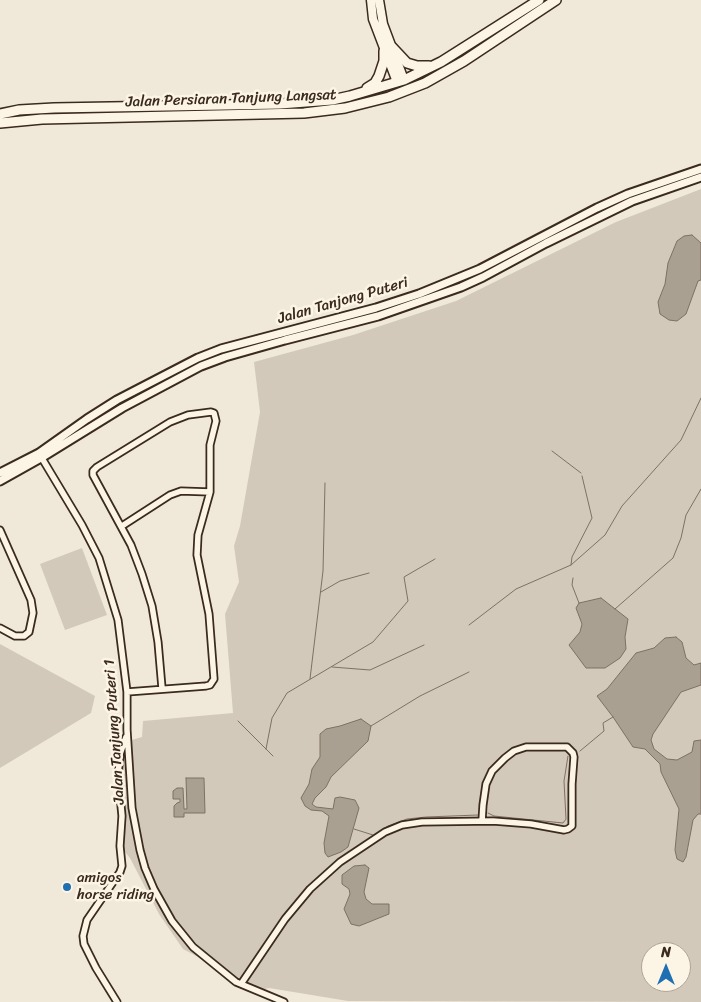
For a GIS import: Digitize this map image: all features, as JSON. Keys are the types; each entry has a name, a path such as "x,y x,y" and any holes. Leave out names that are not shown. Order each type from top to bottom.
{"main road":[{"path":"371,0 373,19 388,49 401,82"},
{"path":"350,96 375,83 388,49 379,0"},
{"name":"Jalan Persiaran Tanjung Langsat","path":"0,114 19,110 54,108 280,104 332,100 401,82 449,58 539,0"},
{"name":"Jalan Persiaran Tanjung Langsat","path":"0,124 42,119 304,113 364,104 400,93 447,71 556,0"},
{"path":"388,49 412,65 426,66 449,58"},
{"path":"401,82 409,84 447,71"},
{"path":"364,104 395,89 401,82"}],"street":[{"name":"Jalan Tanjong Puteri","path":"0,473 40,456 87,419 117,400 198,358 376,308 427,291 480,270 597,208 628,194 701,169"},
{"name":"Jalan Tanjong Puteri","path":"0,480 122,408 201,366 285,340 378,316 461,287 632,201 701,176"},
{"path":"628,194 632,201"},
{"path":"127,692 206,686 210,685 214,679 209,614 197,555 198,536 210,492 210,445 216,421 214,413 206,412 188,415 170,422 94,469 93,475 131,544 152,606 162,688"},
{"name":"Jalan Tanjung Puteri 1","path":"40,456 100,558 118,620 127,692 127,730 132,808 137,840 145,868 154,889 172,921 193,947 241,984 284,1002"},
{"path":"122,526 170,495 181,491 210,492"},
{"path":"0,530 31,600 33,613 29,632 24,636 15,636 0,628"},
{"path":"117,1002 96,968 84,944 83,936 87,920 120,872 122,866 120,846 122,816 118,775 120,754 127,730"},
{"path":"241,984 285,918 310,889 340,862 385,832 402,825 422,822 482,821 531,824 564,830 568,829 572,826 573,753 566,747 526,747 514,751 492,771 486,784 482,805 482,821"}],"shaded area":[{"path":"701,189 701,1002 348,1001 269,988 256,991 236,982 217,967 183,949 159,914 130,858 120,846 122,829 118,775 125,742 142,737 143,721 233,713 225,614 239,582 234,546 240,526 260,412 254,362 353,335 456,301 616,222"},
{"path":"692,235 701,243 701,280 698,281 686,314 677,321 669,320 660,314 658,302 665,284 668,263 677,241 684,236"},
{"path":"82,548 107,615 65,630 40,564"},
{"path":"601,598 628,619 625,637 626,649 620,658 605,668 586,668 569,645 580,632 582,624 576,608 579,603"},
{"path":"676,637 682,642 686,658 694,665 701,663 701,685 681,692 651,740 654,749 667,759 677,760 692,752 694,741 701,740 701,814 698,814 693,820 686,857 683,862 677,859 675,850 679,809 661,772 660,764 645,749 633,747 597,696 607,689 636,653 654,648 665,638"},
{"path":"0,644 95,696 91,713 0,768"},
{"path":"361,719 371,726 368,741 331,777 326,787 312,804 316,807 333,809 335,798 340,797 355,800 359,808 348,847 328,857 325,853 324,843 329,816 322,811 311,810 305,806 301,798 309,784 312,769 320,757 320,734 326,729"},
{"path":"186,778 204,778 205,813 184,813 184,817 174,817 174,806 180,802 180,799 173,799 173,791 177,788 183,788 184,809 187,809"},
{"path":"365,865 369,868 364,892 366,899 372,904 389,904 389,914 359,926 351,924 344,909 350,894 349,889 342,884 342,875 354,866"}],"waterway":[{"path":"469,625 516,589 571,565 605,535 622,506 681,440 701,398"},
{"path":"552,451 581,473"},
{"path":"571,565 572,557 592,518 582,476"},
{"path":"310,679 323,571 325,483"},
{"path":"615,609 673,558 681,538 686,515 701,489"},
{"path":"266,749 272,718 287,693 373,642 408,601 404,577 435,559"},
{"path":"321,592 340,581 369,573"},
{"path":"573,578 572,585 579,603"},
{"path":"332,667 370,670 424,645"},
{"path":"371,726 420,696 469,672"},
{"path":"580,751 604,731 603,723 613,717"},
{"path":"238,721 273,756"},
{"path":"488,813 494,816 563,823 566,819 564,781 568,756"},
{"path":"342,857 388,826 407,819 480,814"},
{"path":"354,829 373,835"}],"place":[{"name":"amigos horse riding","path":"67,887"}]}
